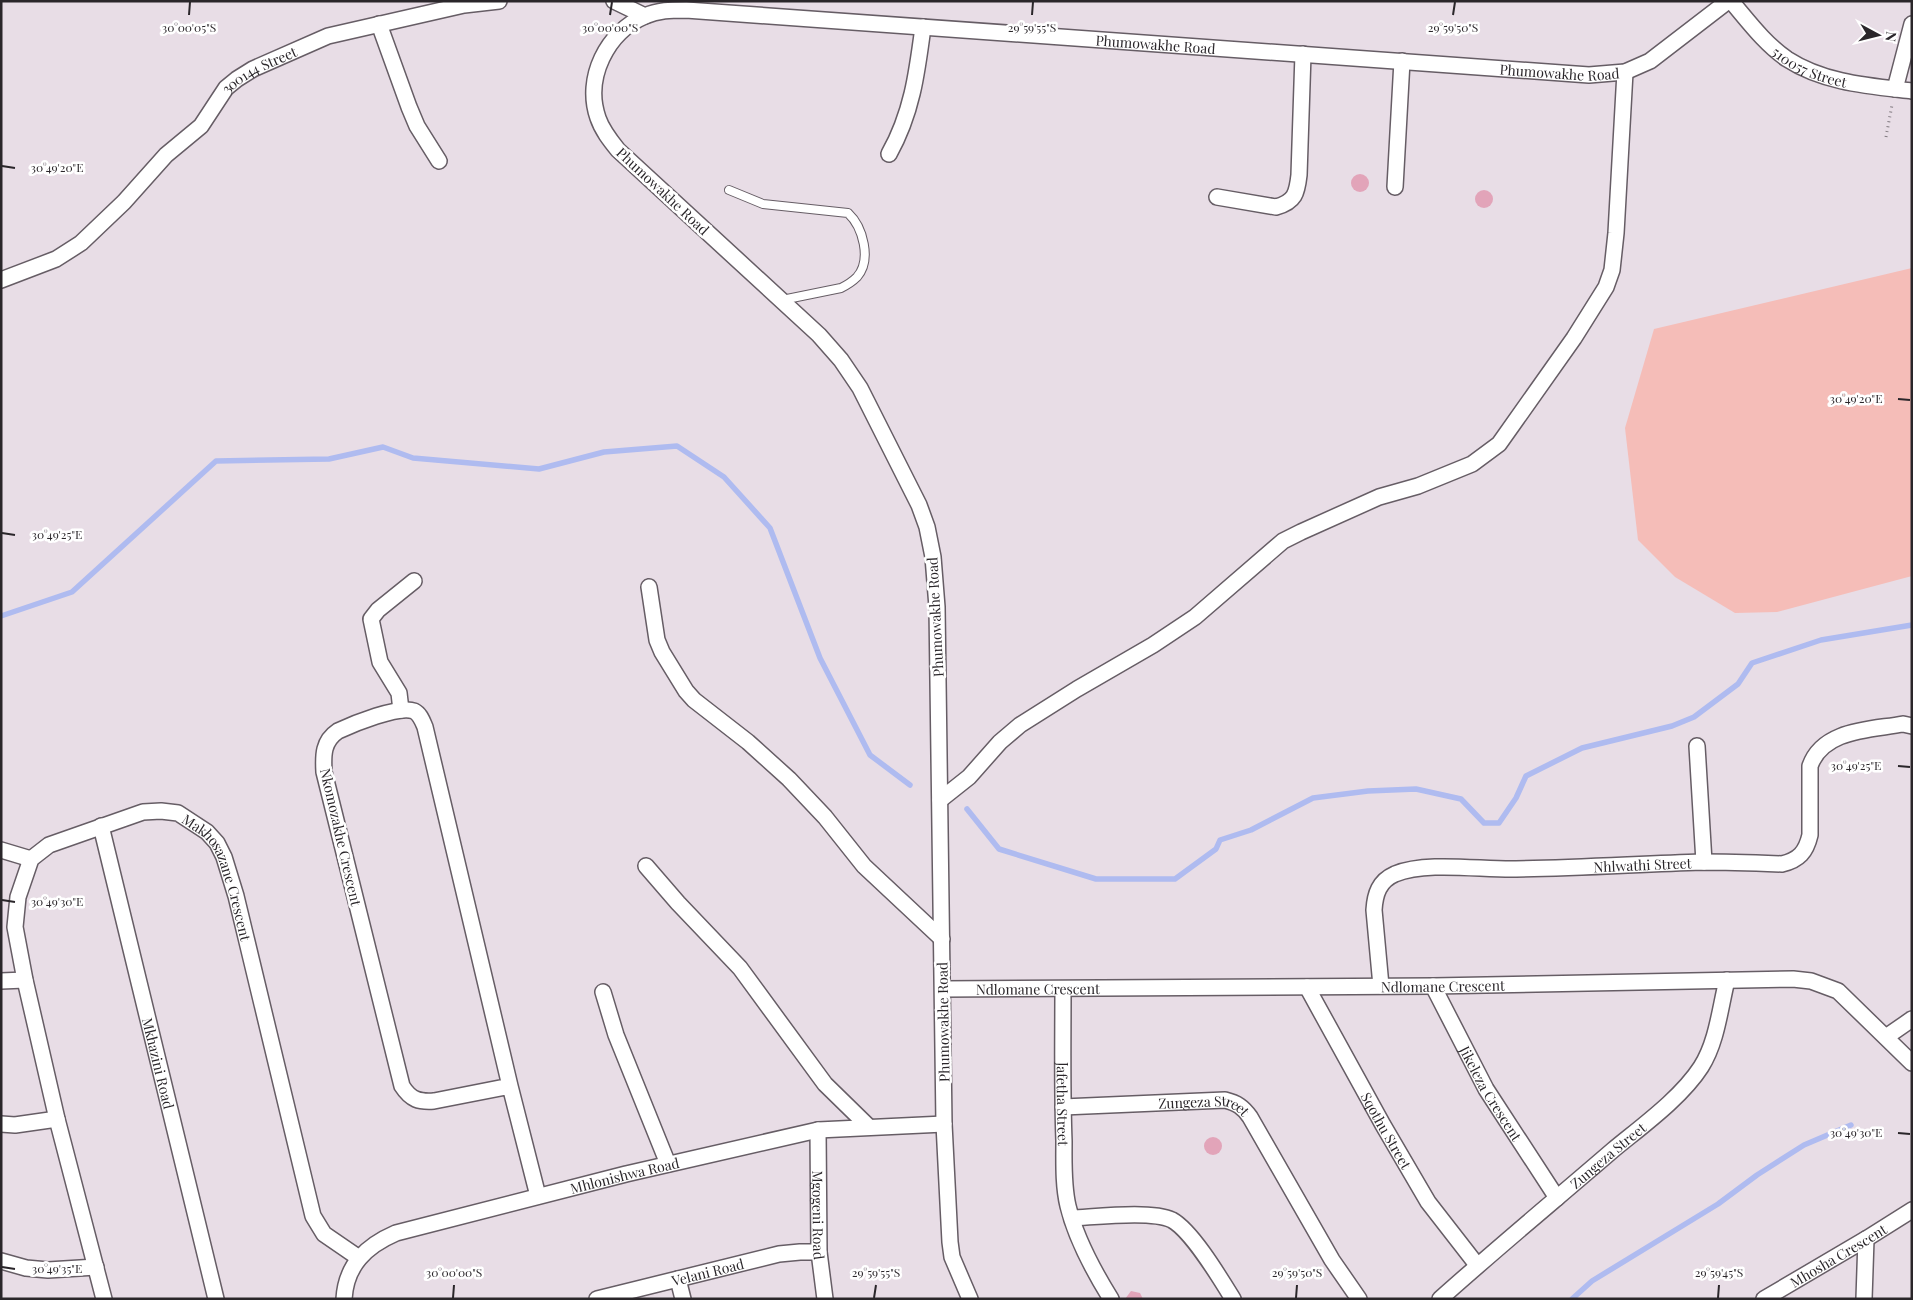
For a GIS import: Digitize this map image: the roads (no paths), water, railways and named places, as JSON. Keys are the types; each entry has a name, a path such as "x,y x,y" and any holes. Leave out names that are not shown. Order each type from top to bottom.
{"street":[{"name":"300144 Street","path":"1,280 56,259 81,243 124,202 166,155 201,126 226,88 238,78 328,36 464,5 499,1"},
{"path":"614,1 645,16"},
{"name":"Phumowakhe Road","path":"970,1299 955,1264 950,1242 944,1124 937,607 933,557 927,527 912,490 860,388 841,360 819,335 618,150 604,132 597,116 594,94 595,78 607,47 630,24 645,16 664,10 686,10 1589,75 1625,72 1650,61 1729,1"},
{"name":"510057 Street","path":"1729,1 1757,32 1786,58 1806,69 1829,79 1912,91"},
{"path":"379,24 409,107 440,162"},
{"path":"1894,89 1912,24"},
{"path":"889,154 901,132 911,100 923,27"},
{"path":"1217,197 1276,207 1285,205 1296,194 1299,175 1303,54"},
{"path":"1395,187 1402,61"},
{"path":"940,800 969,777 1000,742 1020,724 1153,645 1195,616 1283,541 1379,497 1418,486 1472,464 1499,444 1574,338 1606,287 1612,270 1616,233 1625,72"},
{"path":"414,581 378,610 371,619 380,662 399,694 402,701 401,710 416,712 422,718 425,727 538,1196"},
{"path":"649,587 657,640 662,652 686,691 694,700 748,742 789,779 825,817 864,866 942,939"},
{"name":"Nkomozakhe Crescent","path":"401,710 338,731 329,737 324,747 323,759 324,772 345,860 402,1086 414,1100 423,1102 510,1086"},
{"name":"Nhlwathi Street","path":"1381,986 1374,898 1379,886 1385,879 1408,870 1429,868 1515,869 1704,862 1782,864 1794,861 1802,855 1808,845 1810,835 1810,766 1821,746 1846,734 1903,724 1912,726"},
{"path":"1697,746 1704,862"},
{"name":"Makhosazane Crescent","path":"31,859 49,845 143,812 161,811 178,813 207,832 217,843 224,857 236,896 313,1216 324,1234 358,1258"},
{"name":"Mkhazini Road","path":"101,826 216,1299"},
{"path":"1,850 31,859 18,897 16,927 25,980 57,1118 104,1299"},
{"path":"646,866 678,903 740,968 825,1084 868,1127"},
{"name":"Ndlomane Crescent","path":"943,988 1433,986 1794,979 1826,986 1846,998 1912,1063"},
{"path":"1,981 25,980"},
{"name":"Zungeza Street","path":"1440,1299 1672,1099 1700,1068 1713,1039 1727,980"},
{"name":"Jikeleza Crescent","path":"1433,986 1486,1089 1558,1198"},
{"name":"Sqothu Street","path":"1306,987 1428,1202 1477,1266"},
{"name":"Jafetha Street","path":"1064,988 1063,1107 1065,1192 1072,1218 1090,1262 1111,1299"},
{"path":"603,992 616,1034 668,1164"},
{"path":"1886,1037 1912,1019"},
{"name":"Zungeza Street","path":"1063,1107 1226,1100 1244,1108 1332,1260 1359,1299"},
{"path":"1,1124 15,1125 57,1118"},
{"name":"Mhlonishwa Road","path":"344,1299 349,1275 358,1258 368,1248 396,1233 668,1164 818,1130 944,1124"},
{"name":"Mgogeni Road","path":"818,1130 820,1252 825,1299"},
{"name":"Mhosha Crescent","path":"1764,1299 1911,1213"},
{"path":"1072,1218 1148,1216 1171,1220 1180,1226 1190,1237 1233,1299"},
{"path":"1864,1299 1866,1239"},
{"name":"Velani Road","path":"597,1299 779,1254 820,1252"},
{"path":"1,1261 26,1268 48,1270 96,1267"},
{"path":"678,1279 683,1299"}],"lane":[{"path":"729,190 763,204 848,213 855,219 860,229 864,256 863,266 858,276 841,288 781,300"}],"waterway":[{"path":"1,616 72,592 216,461 329,459 383,447 413,458 539,469 604,452 677,446 724,477 770,528 820,658 870,755 910,785"},
{"path":"967,809 999,849 1096,879 1175,879 1216,849 1220,840 1251,830 1313,798 1368,791 1416,789 1461,799 1484,823 1499,823 1516,798 1526,776 1582,748 1672,726 1694,717 1738,684 1752,663 1821,640 1912,625"},
{"path":"1572,1299 1592,1281 1718,1204 1757,1175 1804,1145 1851,1125"}]}
